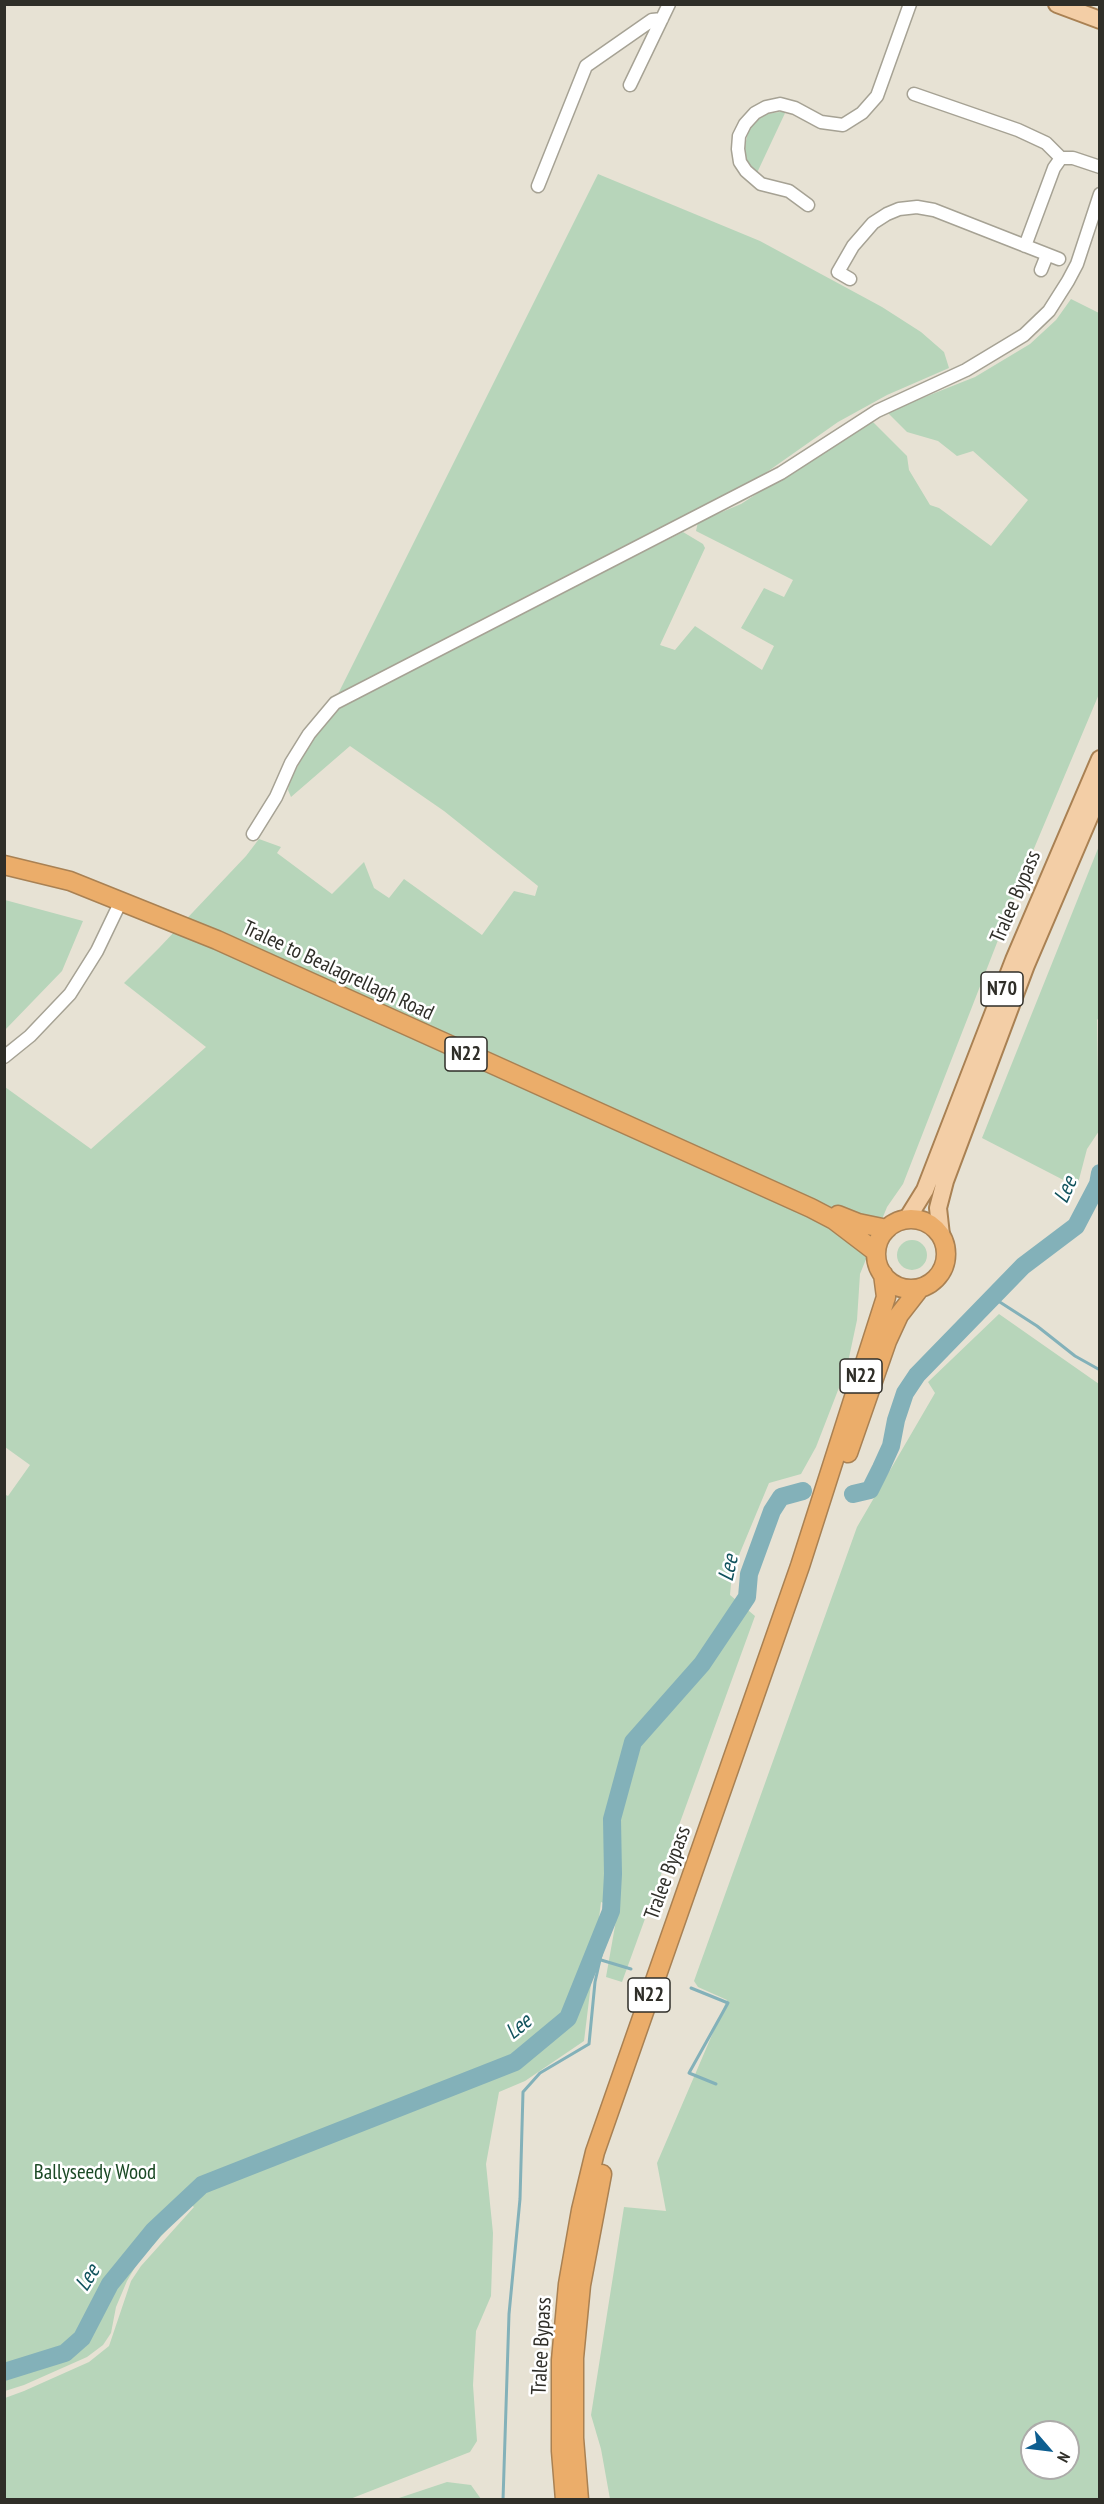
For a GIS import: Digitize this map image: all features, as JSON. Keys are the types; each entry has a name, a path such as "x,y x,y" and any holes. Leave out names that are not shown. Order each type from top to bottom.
{"highway":[{"name":"Tralee to Bealagrellagh Road","path":"4,865 70,881 217,940 811,1208 834,1220 876,1252"},
{"name":"Tralee to Bealagrellagh Road","path":"811,1208 858,1223 887,1229"},
{"path":"876,1252 878,1243 887,1229 907,1219 926,1222 941,1235"},
{"name":"N22","path":"920,1288 931,1283 945,1265 945,1245 941,1235"},
{"name":"N22","path":"876,1252 878,1265 883,1274"},
{"path":"883,1274 899,1287 920,1288"},
{"name":"Tralee Bypass","path":"579,2499 574,2438 574,2358 581,2285 598,2189 659,2002 809,1578 824,1508 886,1297 883,1274"},
{"name":"Tralee Bypass","path":"833,1476 887,1341 900,1315 920,1288"},
{"name":"Tralee Bypass","path":"565,2499 561,2451 561,2360 568,2284 581,2210 595,2152 763,1672 824,1508"}],"main road":[{"path":"1058,4 1100,20"},
{"name":"Tralee Bypass","path":"907,1219 925,1190 1014,960 1100,759"},
{"name":"Tralee Bypass","path":"941,1235 938,1208 945,1181 1026,965 1100,792"}],"street":[{"path":"630,85 669,4"},
{"path":"808,205 789,191 761,184 746,171 740,162 738,149 739,136 745,124 755,113 766,107 780,104 795,108 821,122 843,125 862,113 877,96 910,4"},
{"path":"538,186 586,66 652,20 662,18"},
{"path":"914,94 1018,130 1046,143 1060,159"},
{"path":"1060,159 1073,158 1100,167"},
{"path":"1025,246 1054,168 1060,159"},
{"path":"253,834 276,797 291,763 309,734 335,703 780,473 877,411 966,370 1024,335 1049,311 1068,281 1077,264 1100,194"},
{"path":"850,279 838,272 853,246 873,223 899,209 917,207 934,210 1053,257 1041,270"},
{"path":"4,1057 30,1036 70,994 98,951 121,901"}],"green space":[{"path":"786,111 756,175 748,164 744,151 748,132 755,121 767,114"},
{"path":"598,174 760,241 882,307 921,332 944,352 949,368 887,395 838,422 747,486 338,694"},
{"name":"Ballyseedy Wood","path":"1071,299 1099,313 1099,694 1030,858 903,1184 887,1207 860,1274 857,1320 847,1367 816,1447 801,1474 769,1483 732,1572 730,1595 755,1616 622,1982 606,1977 618,1909 601,1902 584,2041 525,2081 499,2092 486,2164 493,2233 491,2296 476,2331 473,2385 477,2441 470,2452 350,2499 5,2499 5,2398 89,2362 109,2346 131,2281 141,2266 194,2207 190,2204 138,2262 116,2307 111,2333 103,2345 87,2357 5,2391 4,1494 8,1496 30,1465 5,1447 5,1087 91,1149 206,1047 124,983 246,856 259,839 281,847 277,853 332,894 364,862 374,888 389,898 404,879 482,935 514,891 535,896 538,886 444,811 350,746 291,797 288,790 290,780 318,730 340,705 683,532 703,544 705,548 660,645 675,650 695,626 762,670 774,646 741,628 764,588 784,597 793,580 696,531 698,522 741,504 841,439 873,422 907,456 909,470 930,505 939,508 991,546 1028,500 973,451 957,456 938,441 907,432 887,412 975,377 1030,344 1056,320"},
{"path":"1099,846 1100,1016 1097,1020 1099,1131 1087,1149 1077,1187 982,1138"},
{"path":"5,900 83,921 62,971 5,1030"},
{"path":"912,1240 923,1244 927,1255 923,1266 912,1270 901,1266 897,1255 901,1244"},
{"path":"999,1314 1099,1384 1099,2499 610,2499 601,2449 591,2415 624,2207 666,2211 657,2163 727,2000 698,1987 694,1981 857,1527 935,1393 928,1382"},
{"path":"447,2482 471,2485 481,2499 396,2499"}],"waterway":[{"name":"Lee","path":"853,1494 870,1490 891,1446 896,1420 905,1393 917,1375 1023,1266 1076,1226 1098,1184 1100,1173"},
{"path":"992,1297 1037,1326 1075,1356 1100,1370"},
{"name":"Lee","path":"4,2372 65,2353 82,2338 110,2284 154,2230 202,2185 515,2062 568,2018 611,1911 612,1819 633,1742 702,1664 747,1597 749,1574 772,1511 781,1497 803,1491"},
{"path":"503,2500 509,2314 520,2199 523,2092 540,2073 589,2044 595,1982 611,1911"},
{"path":"601,1960 631,1969"},
{"path":"691,1988 728,2003 689,2073 716,2084"}]}
